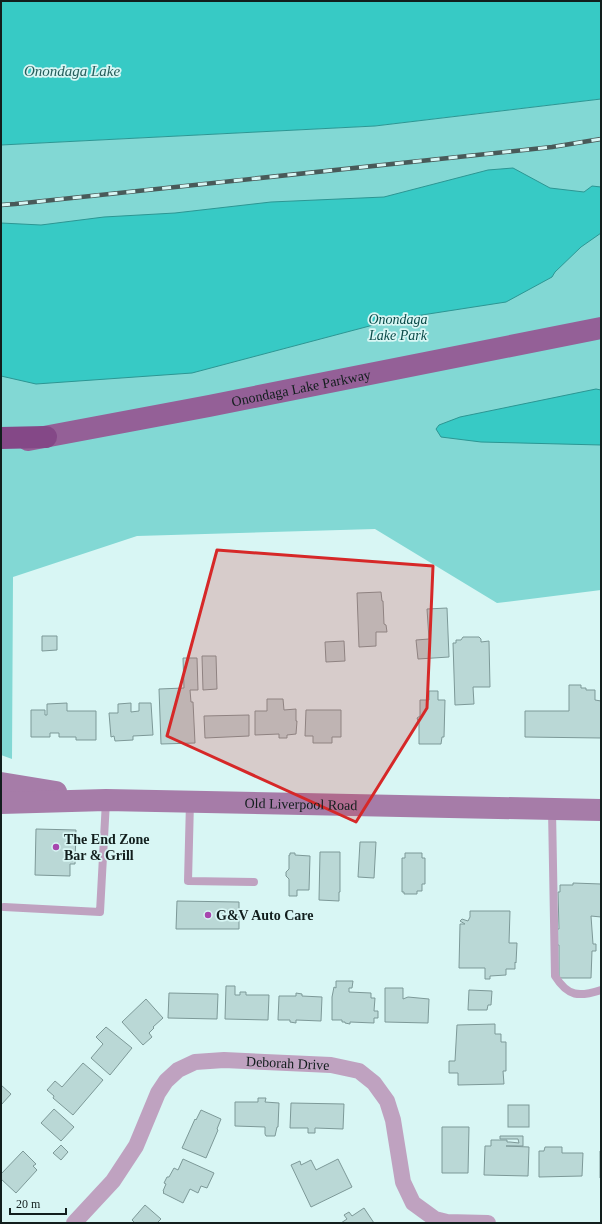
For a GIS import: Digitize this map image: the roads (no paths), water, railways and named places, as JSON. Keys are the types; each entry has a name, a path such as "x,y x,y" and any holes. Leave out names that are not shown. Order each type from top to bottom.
{"highway":[{"path":"1,438 46,437"}],"main road":[{"name":"Onondaga Lake Parkway","path":"1,444 46,437 601,328"},
{"path":"1,783 106,800"},
{"name":"Old Liverpool Road","path":"1,803 106,800 601,810"}],"street":[{"name":"Deborah Drive","path":"74,1223 113,1181 136,1146 158,1093 166,1081 178,1070 195,1062 224,1060 331,1065 359,1071 374,1083 387,1101 393,1120 403,1182 413,1203 435,1219 447,1222 488,1223"}],"lane":[{"path":"4,907 100,912 106,800"},
{"path":"190,801 188,881 254,882"},
{"path":"552,809 555,976 561,987 570,993 586,995 601,990"}],"water":[{"name":"Onondaga Lake","path":"1,1 601,1 601,99 375,126 1,145"},
{"path":"513,168 550,188 584,192 592,186 601,187 601,233 581,247 555,272 552,277 506,302 396,319 192,373 36,384 1,376 1,223 41,225 104,217 175,213 271,202 384,197 488,170"},
{"path":"596,389 601,390 601,445 481,442 441,437 436,429 439,425 460,417"}],"railway":[{"path":"1,205 552,147 601,139"}],"place":[{"name":"The End Zone Bar & Grill","path":"56,847"},
{"name":"G&V Auto Care","path":"208,915"}],"park label":[{"name":"Onondaga Lake Park","path":"398,328"}]}
